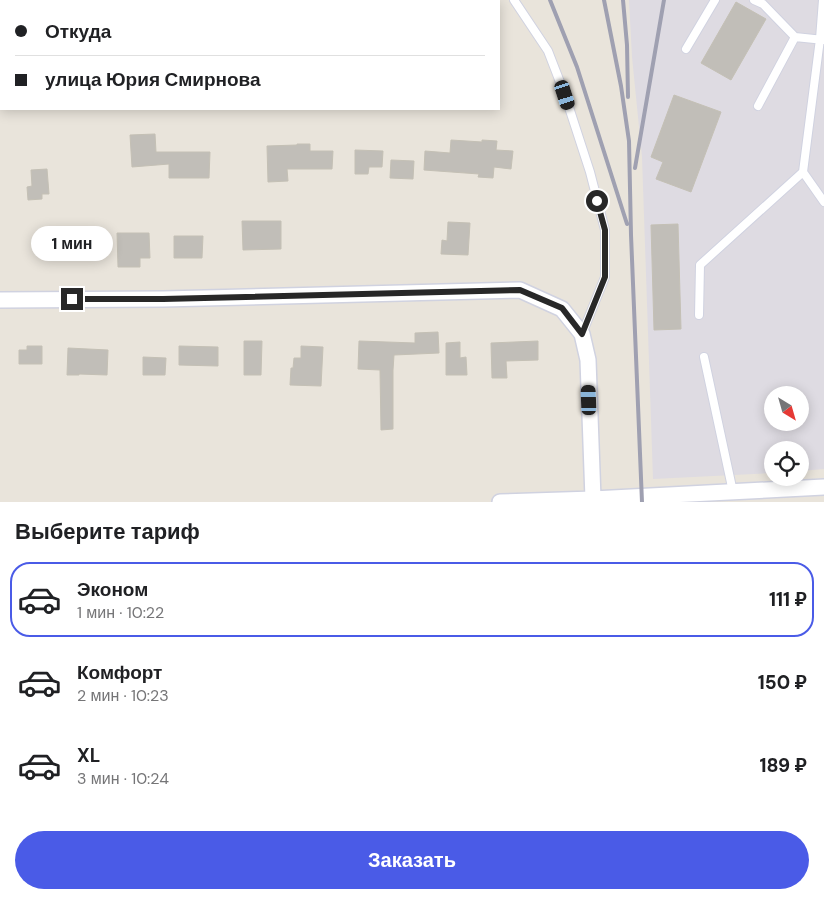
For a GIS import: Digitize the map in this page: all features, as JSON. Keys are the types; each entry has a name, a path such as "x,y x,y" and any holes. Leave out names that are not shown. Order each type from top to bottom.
{"street":[{"path":"0,300 163,299 520,290 562,308 582,334 588,360 593,499"},
{"path":"500,502 694,497 733,492 824,487"}],"lane":[{"path":"514,0 548,51 565,95 590,172 605,230 605,277 582,334"},
{"path":"686,49 715,0"},
{"path":"754,0 763,4 795,37 822,40"},
{"path":"699,315 700,266 803,172 822,40 823,0"},
{"path":"758,106 795,37"},
{"path":"803,172 824,202"},
{"path":"704,357 733,492"}],"shaded area":[{"path":"629,0 824,0 824,469 809,470 809,441 764,441 764,473 653,479 642,157 632,57"}],"building":[{"path":"736,2 766,19 731,80 701,63"},
{"path":"674,95 721,112 691,192 656,179 663,162 651,157"},
{"path":"155,134 156,152 210,152 209,178 169,178 169,164 132,167 130,135"},
{"path":"451,140 497,141 496,150 513,151 511,169 494,167 493,178 478,177 479,174 424,170 425,151 450,153"},
{"path":"310,144 310,151 333,151 332,169 287,169 288,181 268,182 267,146"},
{"path":"355,150 383,151 382,167 369,167 368,174 355,174"},
{"path":"391,160 414,161 413,179 390,178"},
{"path":"47,169 49,194 42,194 42,199 28,200 27,187 32,186 31,170"},
{"path":"242,221 281,221 281,249 243,250"},
{"path":"448,222 470,223 468,255 441,254 442,240 447,241"},
{"path":"678,224 681,329 654,330 651,225"},
{"path":"117,233 149,233 150,258 140,258 140,267 118,267"},
{"path":"174,236 203,236 202,258 174,258"},
{"path":"438,332 439,353 394,355 393,429 381,430 380,370 358,369 359,341 415,343 415,333"},
{"path":"244,341 262,341 261,375 244,375"},
{"path":"538,341 538,360 506,361 507,378 492,378 491,343"},
{"path":"460,342 460,358 466,357 467,375 446,375 446,343"},
{"path":"27,346 42,346 42,364 19,364 19,350 27,350"},
{"path":"179,346 218,347 218,366 179,365"},
{"path":"301,346 323,347 321,386 290,385 291,368 293,368 294,358 301,358"},
{"path":"68,348 108,350 107,375 67,375"},
{"path":"143,357 166,358 165,375 143,375"}],"railway":[{"path":"550,0 577,67 627,224"},
{"path":"604,0 621,86 629,141 642,502"},
{"path":"623,0 627,45 628,97"},
{"path":"635,168 664,0"}],"route":[{"path":"72,299 163,299 520,290 562,308 582,334 605,277 605,230 597,201"}]}
